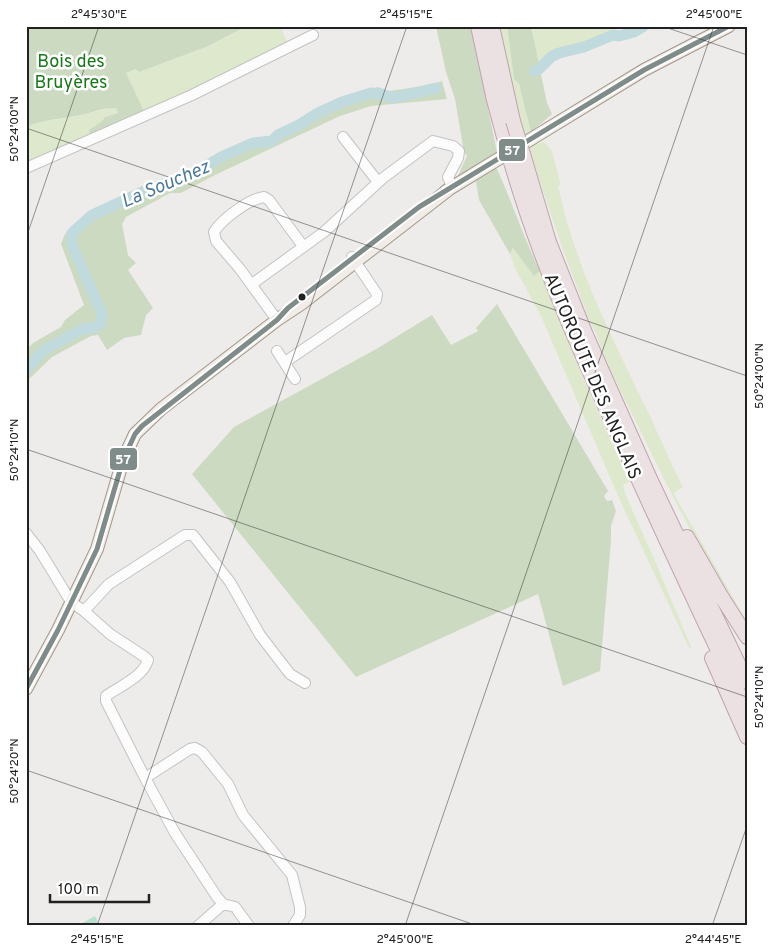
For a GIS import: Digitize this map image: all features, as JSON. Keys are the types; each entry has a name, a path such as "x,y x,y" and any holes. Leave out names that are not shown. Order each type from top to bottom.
{"highway":[{"name":"AUTOROUTE DES ANGLAIS","path":"478,26 505,141 517,158 586,335 651,481 747,682"},
{"name":"AUTOROUTE DES ANGLAIS","path":"492,26 513,121 522,201 540,252 573,336 686,584 747,711"},
{"path":"625,422 638,439 691,544 747,637"},
{"path":"686,584 694,611 720,677 747,737"}],"main road":[{"path":"354,260 450,182 557,124 644,70 729,26"},
{"path":"26,689 97,549 123,460 135,434 161,409 277,320 288,308 354,260 432,199 450,182"}],"street":[{"path":"26,168 192,95 313,35"},
{"path":"343,137 378,182"},
{"path":"252,284 324,232 378,182 433,141 456,148 459,151 450,182"},
{"path":"277,320 252,284 216,241 214,232 218,225 238,210 257,198 264,197 269,200 303,246"},
{"path":"285,362 376,300 376,294 354,260"},
{"path":"277,351 295,379"},
{"path":"26,533 40,551 71,602 110,634 148,660 146,667 106,696 106,701 175,833 223,904 235,907 250,926"},
{"path":"84,611 109,584 185,535 193,535 230,582 260,635 290,674 305,683"},
{"path":"145,778 190,749 198,749 228,784 243,815 292,875 300,907 300,915 293,926"},
{"path":"198,926 223,904"}],"green space":[{"name":"Bois des Bruyères","path":"26,26 247,26 206,47 139,72 136,69 126,73 145,113 90,137 89,130 105,117 118,113 116,108 107,108 26,127"},
{"path":"247,26 280,26 288,44 145,113 126,73 136,69 139,72 206,47"},
{"path":"436,26 471,26 498,157 457,178 467,156 464,152 455,99 446,72"},
{"path":"497,26 507,26 514,79 522,92 533,145 544,142 552,151 561,186 558,185 565,213 582,267 616,346 683,487 674,494 747,622 747,630 669,488 606,360 590,322 523,135"},
{"path":"507,26 531,26 547,103 552,114 531,132 519,84 514,79"},
{"path":"539,26 610,26 613,35 588,46 555,56 544,63 539,69 532,31"},
{"path":"442,81 447,99 371,106 340,116 181,193 170,193 126,217 122,224 128,255 136,263 128,270 153,308 146,315 141,335 124,338 107,350 98,335 91,336 52,357 26,382 26,350 33,343 61,327 65,320 84,305 61,244 65,234 93,209 142,186 168,177 185,174 200,163 230,150 270,137 342,97 378,87 389,91 430,85"},
{"path":"116,108 118,113 105,117 89,130 90,137 26,165 26,127 34,123 78,116"},
{"path":"496,167 540,271 534,276 513,248 510,254 479,200 476,181"},
{"path":"513,248 534,276 540,271 586,385 630,482 623,485 626,496 691,647 690,650 618,496 541,316 516,270 510,254"},
{"path":"497,304 608,491 604,496 607,501 612,500 616,511 611,526 600,671 563,686 538,594 356,677 192,474 234,427 378,348 432,315 451,345 478,331 476,328"},
{"path":"95,916 100,926 77,926"}],"waterway":[{"name":"La Souchez","path":"534,71 559,53 584,47 613,35 619,36 634,32 644,26"},
{"name":"La Souchez","path":"26,370 44,350 83,329 100,325 102,314 72,245 72,233 92,215 150,189 194,173 223,156 253,143 272,141 278,135 342,102 371,93 393,98 436,88"}],"transit line":[{"name":"57","path":"26,689 58,630 97,549 123,460 135,434 142,426 277,320 288,308 419,207 644,70 729,26"}]}
